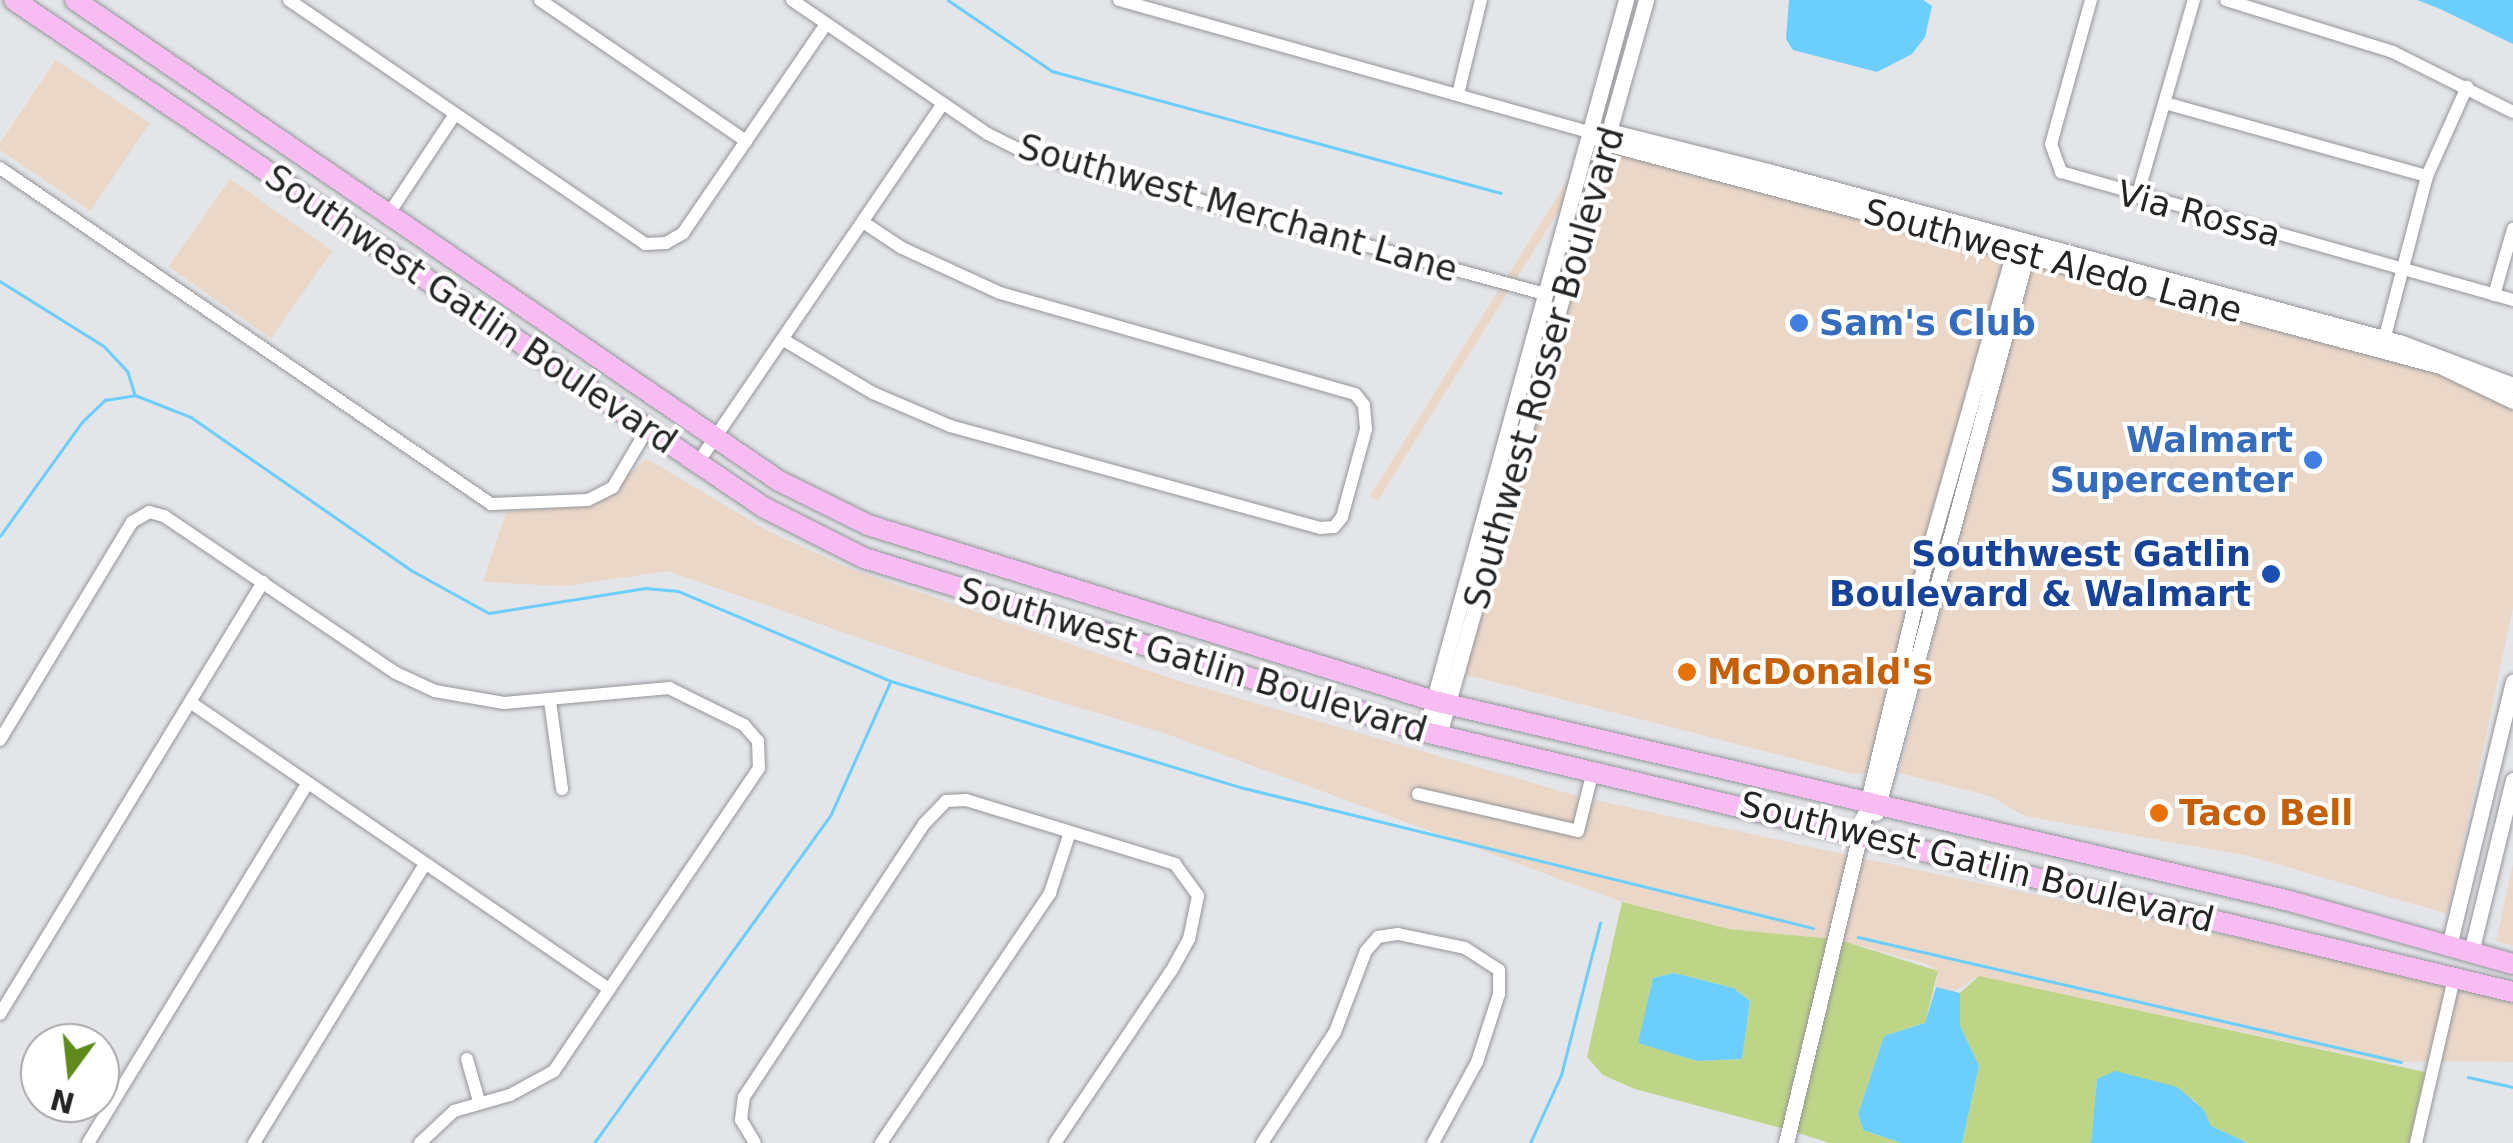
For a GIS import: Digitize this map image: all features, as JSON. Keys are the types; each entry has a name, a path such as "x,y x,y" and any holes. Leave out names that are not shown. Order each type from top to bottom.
{"main road":[{"name":"Southwest Gatlin Boulevard","path":"14,0 763,507 864,558 1432,734 1864,833 2513,992"},
{"name":"Southwest Gatlin Boulevard","path":"75,0 779,482 868,525 1441,703 2290,900 2513,964"}],"street":[{"path":"289,0 645,244 666,244 683,233 826,24"},
{"path":"540,0 746,140"},
{"name":"Southwest Merchant Lane","path":"792,0 1007,145 1048,160 1544,294"},
{"name":"Southwest Aledo Lane","path":"1118,0 1608,137 2383,344 2452,357 2513,385"},
{"path":"1458,94 1481,0"},
{"name":"Southwest Rosser Boulevard","path":"1441,703 1544,294 1626,0"},
{"name":"Southwest Rosser Boulevard","path":"1432,734 1646,0"},
{"name":"Via Rossa","path":"2091,0 2051,144 2053,160 2074,180 2513,300"},
{"path":"2137,197 2194,0"},
{"path":"2226,0 2348,36 2513,112"},
{"path":"2383,344 2427,176 2467,88"},
{"path":"2165,103 2427,176"},
{"path":"698,464 943,104"},
{"path":"388,215 454,114"},
{"path":"0,168 491,504 588,500 614,487 648,428"},
{"path":"782,340 872,393 950,426 1334,527 1342,517 1366,429 1364,405 1355,394 1000,293 932,264 862,222"},
{"path":"2494,295 2513,229"},
{"path":"1786,1143 1864,833 2022,246"},
{"name":"Southwest Aledo Lane","path":"2383,344 2477,379 2513,400"},
{"path":"0,740 132,522 143,514 164,516 396,673 435,691 504,704 669,688 744,725 758,741 759,768 554,1071 510,1095 478,1101 434,1124 420,1143"},
{"path":"0,1014 263,582"},
{"path":"2449,946 2513,682"},
{"path":"550,701 562,788"},
{"path":"190,702 609,988"},
{"path":"1418,794 1578,831 1593,771"},
{"path":"2470,952 2513,780"},
{"path":"88,1143 307,784"},
{"path":"754,1143 741,1120 744,1098 924,824 946,801 966,800 1174,864 1198,896 1196,919 1171,971 1056,1142"},
{"path":"881,1143 1050,893 1070,832"},
{"path":"254,1143 425,864"},
{"path":"1262,1143 1334,1032 1366,951 1378,938 1398,934 1465,948 1499,970 1499,994 1477,1062 1432,1143"},
{"path":"2416,1143 2454,978"},
{"path":"467,1058 478,1101"}],"shaded area":[{"path":"56,60 150,123 90,211 0,150 0,143"},
{"path":"1592,141 1600,146 1378,501 1370,496"},
{"path":"1609,150 2008,255 1867,772 1854,774 1463,674"},
{"path":"230,179 332,251 271,338 169,267"},
{"path":"2030,261 2438,372 2513,408 2513,608 2448,914 2249,856 2025,816 1990,796 1899,773"},
{"path":"647,459 768,531 851,569 1176,680 1581,797 1574,824 1415,787 1413,799 1576,836 1591,799 1852,856 1833,939 1729,929 1622,902 1164,733 943,667 668,571 565,586 483,582 506,512 590,505"},
{"path":"1862,858 2448,982 2428,1061 2389,1063 1979,976 1950,994 1936,987 1938,971 1927,964 1843,941"},
{"path":"2513,864 2513,946 2496,941"},
{"path":"2458,984 2513,997 2513,1062 2439,1061"}],"green space":[{"path":"1622,902 1729,929 1833,939 1785,1129 1635,1089 1603,1075 1587,1057","holes":["1674,973 1733,988 1750,1001 1742,1059 1697,1061 1639,1043 1653,978"]},
{"path":"1843,941 1938,971 1925,1023 1884,1036 1858,1114 1863,1130 1901,1143 1829,1143 1795,1132"},
{"path":"1979,976 2425,1072 2409,1143 2248,1143 2211,1126 2194,1100 2097,1079 2091,1143 1962,1143 1979,1066 1960,1026 1960,993"}],"water":[{"path":"1789,0 1923,0 1932,6 1925,37 1912,54 1877,72 1793,50 1786,39"},
{"path":"2417,0 2513,0 2513,44 2438,8"},
{"path":"1674,973 1733,988 1750,1001 1742,1059 1697,1061 1638,1043 1653,978"},
{"path":"1936,987 1960,993 1960,1026 1979,1066 1962,1143 1901,1143 1863,1130 1858,1114 1884,1036 1925,1023"},
{"path":"2115,1071 2177,1087 2203,1109 2211,1126 2248,1143 2091,1143 2097,1079"}],"waterway":[{"path":"948,0 1052,71 1501,193"},
{"path":"0,281 104,346 128,372 135,395"},
{"path":"0,536 82,422 105,400 135,395 191,417 411,570 489,613 645,588 678,591 891,681 1244,788 1813,928"},
{"path":"594,1143 831,814 890,682"},
{"path":"1530,1143 1561,1075 1600,923"},
{"path":"1858,937 2401,1062"},
{"path":"2468,1077 2513,1087"}],"place":[{"name":"Sam's Club","path":"1799,323"},
{"name":"Walmart Supercenter","path":"2313,460"},
{"name":"Southwest Gatlin Boulevard & Walmart","path":"2271,574"},
{"name":"McDonald's","path":"1687,672"},
{"name":"Taco Bell","path":"2159,813"}]}
